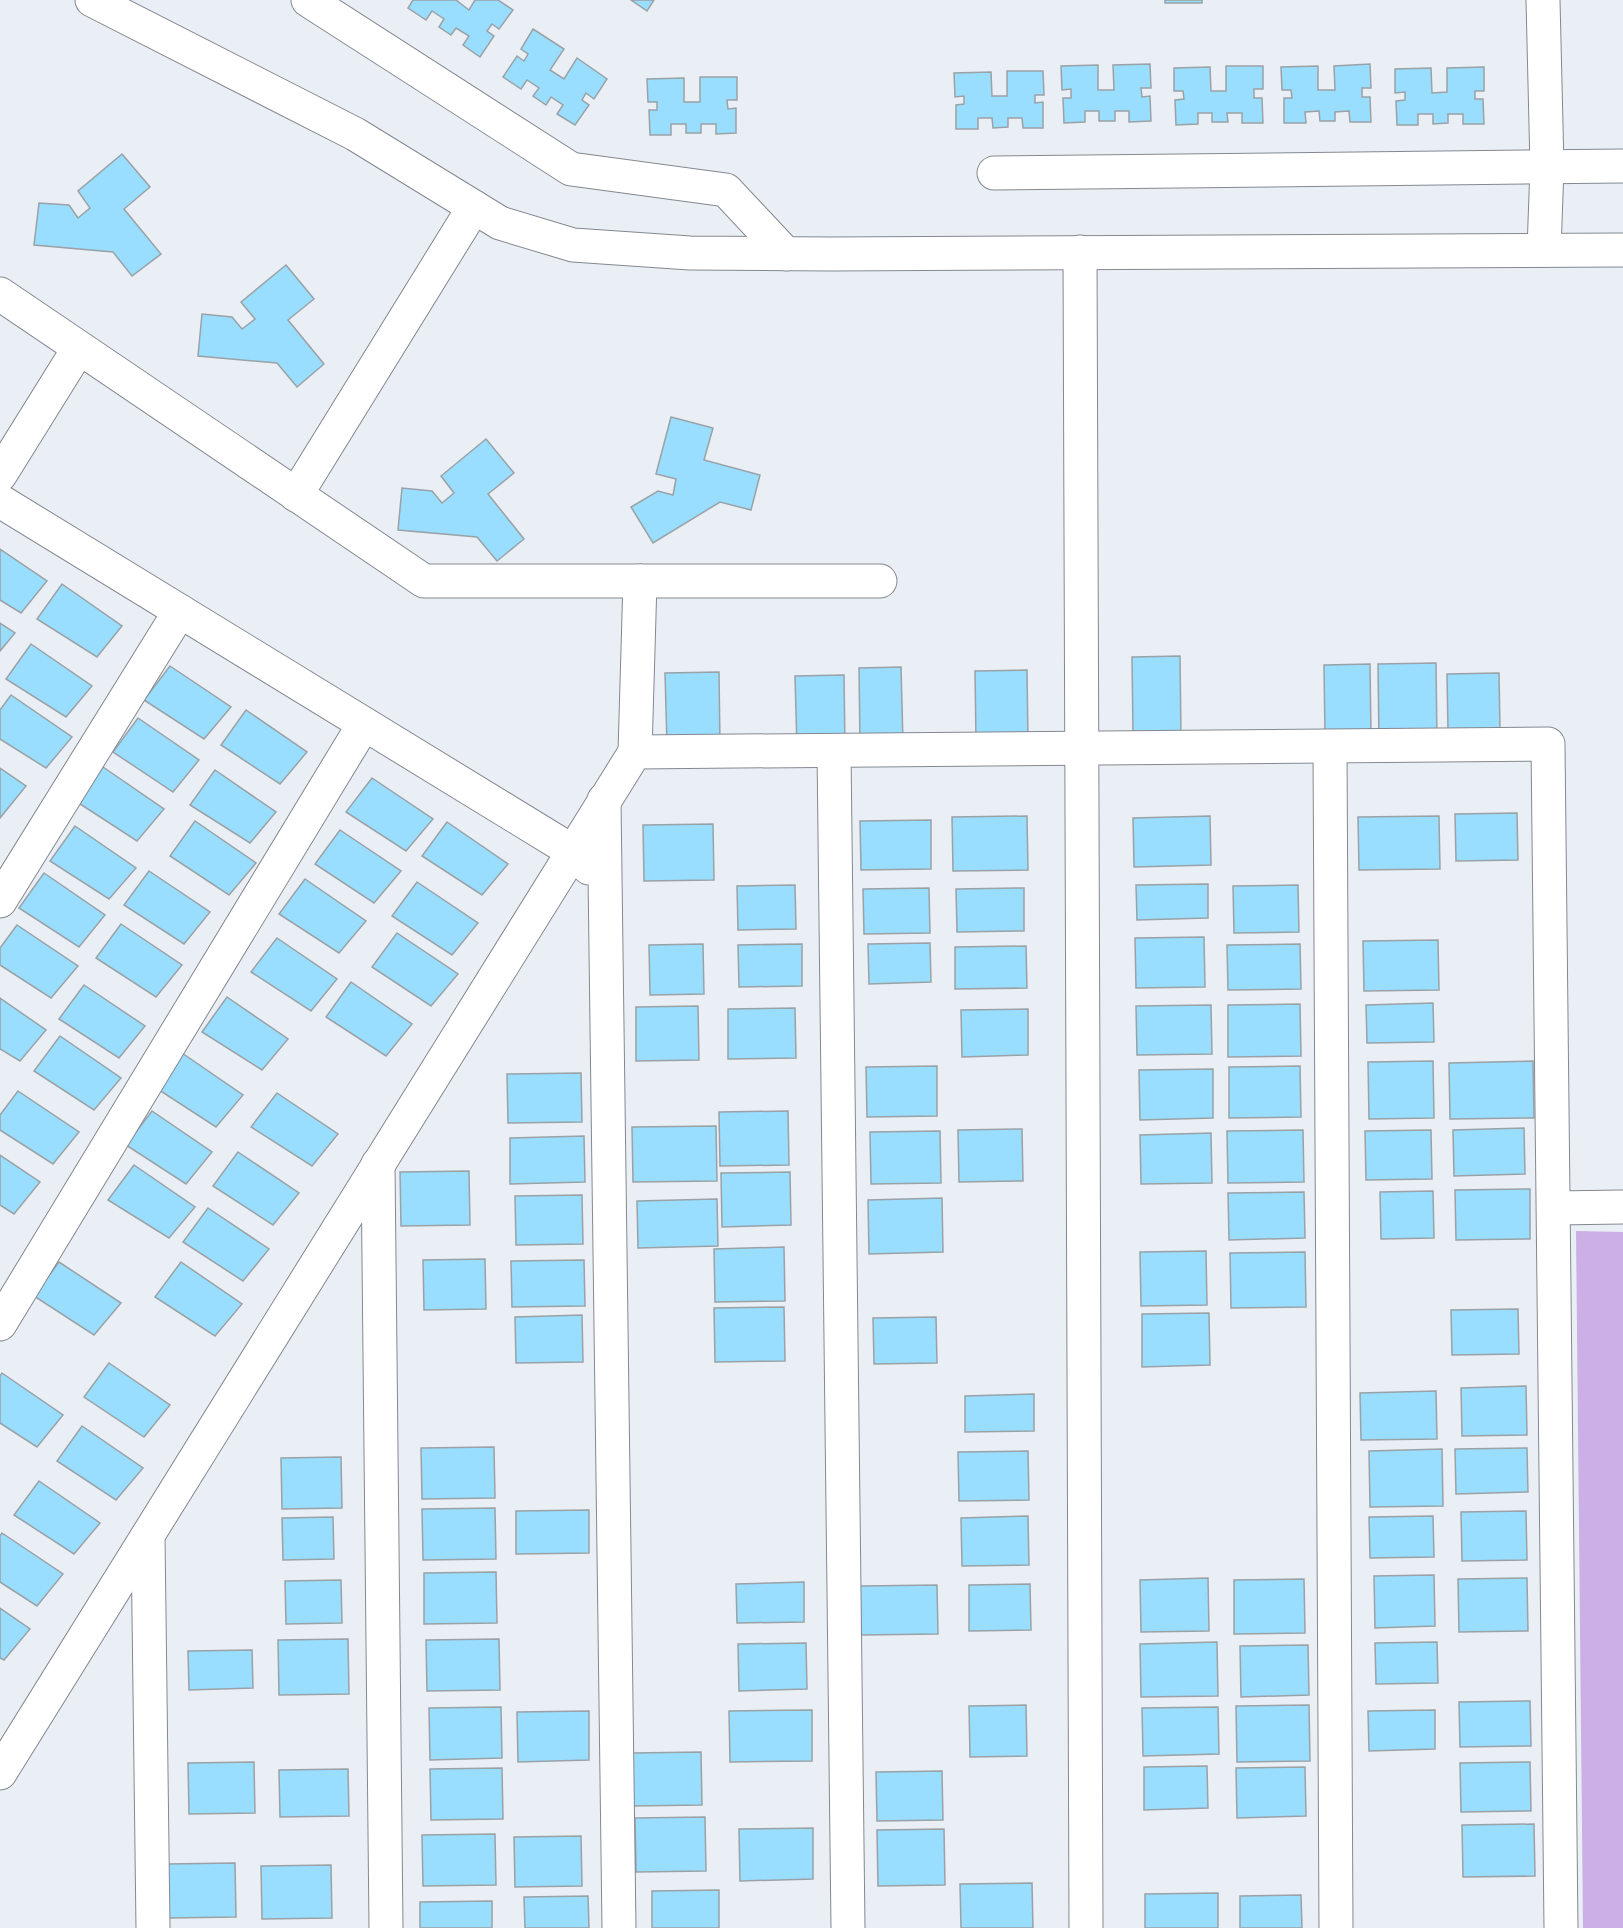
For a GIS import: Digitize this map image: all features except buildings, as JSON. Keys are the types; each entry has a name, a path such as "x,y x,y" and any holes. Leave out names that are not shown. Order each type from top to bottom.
{"street":[{"path":"93,0 355,134 500,223 573,245 690,253 786,254 1623,250"},
{"path":"308,0 572,169 726,190 786,254"},
{"path":"1543,0 1547,167 1544,250"},
{"path":"994,173 1623,166"},
{"path":"296,495 474,207"},
{"path":"1080,252 1086,1928"},
{"path":"0,294 424,581 880,581"},
{"path":"0,476 79,348"},
{"path":"0,501 572,851 606,885"},
{"path":"0,1773 634,752 640,581"},
{"path":"0,901 180,611"},
{"path":"0,1324 364,724"},
{"path":"634,752 1548,744 1561,1928"},
{"path":"1330,747 1336,1928"},
{"path":"834,751 848,1928"},
{"path":"604,800 619,1928"},
{"path":"378,1164 386,1928"},
{"path":"1554,1208 1623,1207"},
{"path":"148,1536 153,1928"}],"shaded area":[{"path":"1576,1231 1623,1232 1623,1928 1583,1928"}]}
